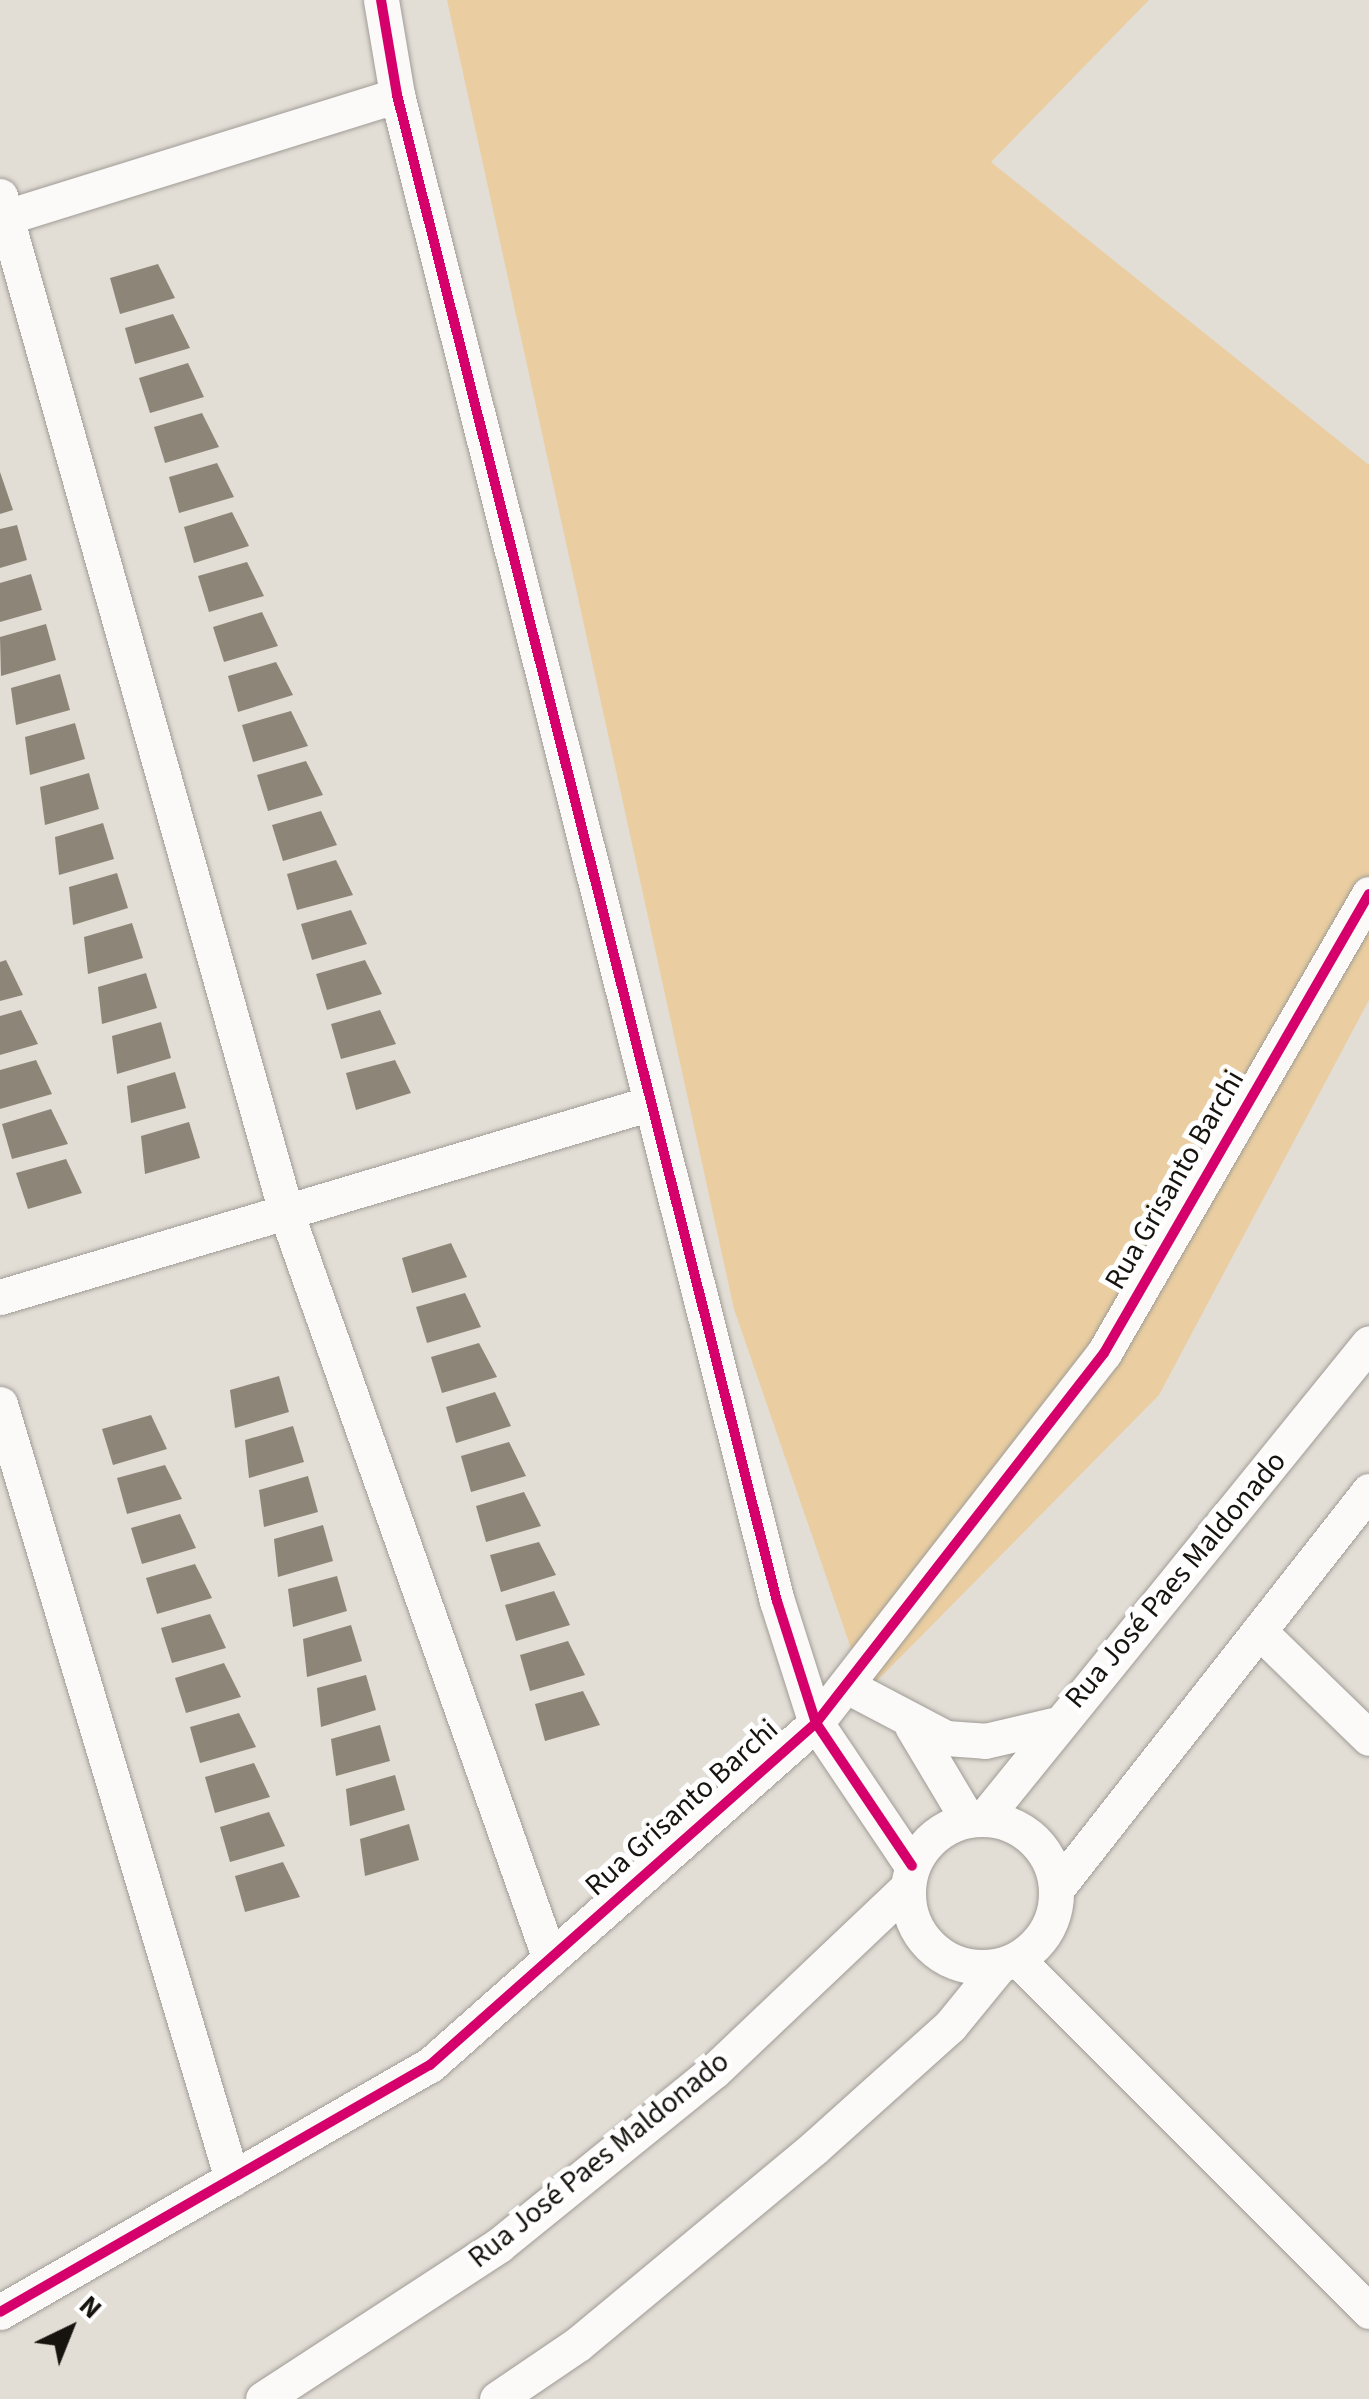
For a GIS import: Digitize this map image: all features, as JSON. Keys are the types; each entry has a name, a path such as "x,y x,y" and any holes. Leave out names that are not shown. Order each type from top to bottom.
{"street":[{"path":"382,0 397,95 648,1104 816,1722 910,1876 930,1946 962,1965 1008,1962 1369,2311"},
{"path":"397,95 2,211 286,1212 550,1958"},
{"name":"Rua Grisanto Barchi","path":"0,2312 430,2065 816,1722 849,1688 1104,1353 1369,894"},
{"path":"0,1297 648,1104"},
{"name":"Rua José Paes Maldonado","path":"263,2399 499,2245 714,2070 910,1876 939,1832 976,1819 1369,1342"},
{"path":"0,1404 232,2179"},
{"path":"497,2399 578,2344 814,2148 950,2026 1008,1962 1046,1932 1057,1888 1369,1491"},
{"path":"1259,1632 1369,1738"},
{"path":"849,1688 912,1726 985,1741 1054,1725"},
{"path":"912,1726 976,1819 1042,1846 1057,1888"}],"shaded area":[{"path":"447,0 1149,0 991,162 1369,465 1369,1000 1159,1395 866,1692 734,1309"}],"building":[{"path":"158,264 175,298 120,314 110,278"},
{"path":"173,314 190,348 135,364 125,328"},
{"path":"188,363 204,397 150,413 139,378"},
{"path":"202,413 219,447 165,463 154,427"},
{"path":"217,463 234,497 179,513 169,477"},
{"path":"0,472 13,510 0,514"},
{"path":"232,512 249,546 194,563 184,527"},
{"path":"17,525 27,560 0,568 0,529"},
{"path":"247,562 264,596 209,612 198,576"},
{"path":"31,574 42,610 0,622 0,583"},
{"path":"262,612 278,646 224,662 213,627"},
{"path":"46,624 56,660 1,676 0,637"},
{"path":"276,662 293,695 238,712 228,676"},
{"path":"60,674 70,710 16,725 11,688"},
{"path":"291,711 308,746 253,762 242,725"},
{"path":"75,723 85,759 30,775 25,737"},
{"path":"306,761 323,795 268,811 257,775"},
{"path":"89,773 99,809 45,825 40,787"},
{"path":"321,811 337,845 283,861 272,825"},
{"path":"103,823 114,859 59,875 55,837"},
{"path":"336,860 353,895 297,910 287,874"},
{"path":"117,873 128,908 73,925 69,887"},
{"path":"351,910 367,944 312,960 301,924"},
{"path":"132,923 143,958 88,974 84,937"},
{"path":"6,960 23,995 0,1001 0,962"},
{"path":"365,960 382,994 327,1010 316,974"},
{"path":"146,973 157,1008 102,1024 98,987"},
{"path":"21,1010 38,1044 0,1055 0,1016"},
{"path":"380,1010 396,1044 341,1059 331,1024"},
{"path":"161,1022 171,1058 117,1074 112,1036"},
{"path":"36,1060 52,1094 0,1109 0,1070"},
{"path":"395,1060 411,1093 356,1110 346,1073"},
{"path":"175,1072 186,1108 131,1123 127,1086"},
{"path":"51,1109 68,1144 12,1159 2,1124"},
{"path":"189,1122 200,1158 145,1174 141,1136"},
{"path":"66,1159 82,1193 28,1209 16,1173"},
{"path":"451,1243 467,1277 412,1293 402,1258"},
{"path":"465,1293 481,1327 427,1343 416,1307"},
{"path":"479,1343 497,1377 442,1393 431,1357"},
{"path":"279,1376 289,1412 235,1428 230,1390"},
{"path":"495,1392 511,1426 456,1443 446,1407"},
{"path":"151,1415 167,1449 113,1465 102,1429"},
{"path":"293,1426 304,1462 249,1478 245,1440"},
{"path":"509,1442 526,1476 471,1492 461,1456"},
{"path":"165,1465 182,1499 127,1514 117,1478"},
{"path":"308,1476 318,1512 264,1527 259,1490"},
{"path":"524,1492 541,1526 486,1542 476,1506"},
{"path":"180,1514 196,1548 142,1564 131,1528"},
{"path":"323,1525 333,1561 278,1577 274,1539"},
{"path":"539,1542 556,1575 501,1592 490,1555"},
{"path":"195,1564 212,1598 157,1614 146,1578"},
{"path":"337,1576 347,1611 293,1627 288,1589"},
{"path":"554,1591 570,1625 516,1641 505,1605"},
{"path":"210,1614 226,1648 172,1663 161,1628"},
{"path":"351,1625 362,1661 307,1677 303,1639"},
{"path":"568,1641 585,1675 530,1691 520,1655"},
{"path":"224,1663 241,1697 186,1713 175,1678"},
{"path":"366,1675 376,1710 321,1727 317,1688"},
{"path":"583,1691 600,1725 545,1741 535,1704"},
{"path":"239,1713 256,1747 200,1763 190,1727"},
{"path":"380,1725 390,1761 336,1776 331,1739"},
{"path":"254,1763 270,1797 215,1813 205,1777"},
{"path":"395,1775 405,1810 350,1826 346,1789"},
{"path":"269,1812 285,1846 230,1862 220,1827"},
{"path":"409,1824 419,1860 365,1876 360,1839"},
{"path":"283,1862 300,1897 245,1912 235,1876"}],"cycle path":[{"path":"381,0 397,95 777,1601 816,1723 912,1866"},
{"path":"0,2312 430,2065 816,1723 1104,1353 1369,894"}]}
